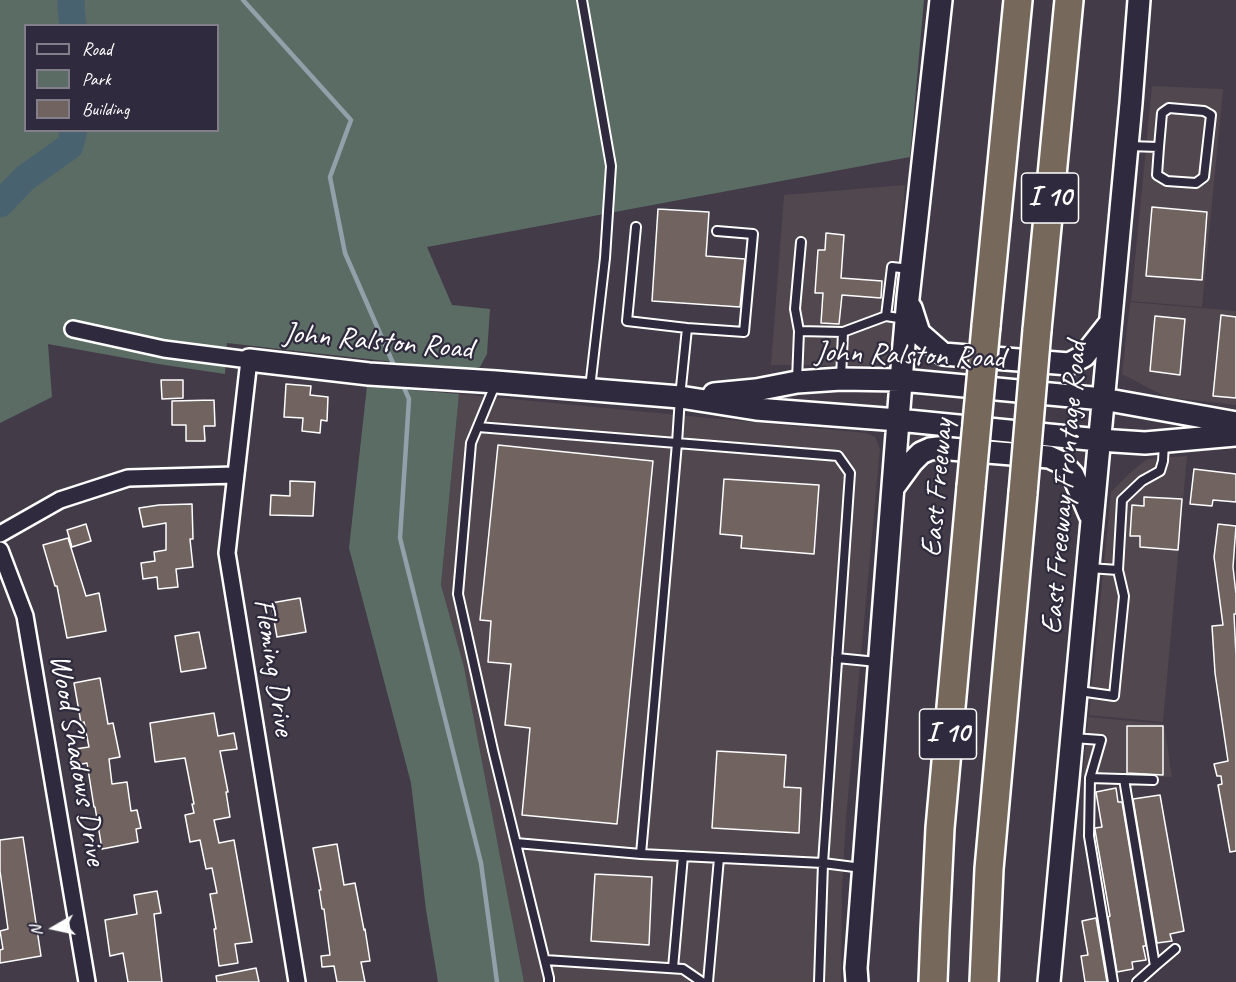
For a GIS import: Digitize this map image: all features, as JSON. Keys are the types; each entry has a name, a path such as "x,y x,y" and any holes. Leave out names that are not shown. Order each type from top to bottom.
{"highway":[{"path":"1009,100 1010,0"},
{"name":"East Freeway","path":"933,982 940,828 1018,0"},
{"name":"I 10","path":"984,982 989,869 1069,0"},
{"path":"1063,66 1076,0"}],"main road":[{"path":"857,982 863,868 901,380 904,314 912,269 941,0"},
{"name":"East Freeway Frontage Road","path":"1048,982 1139,0"},
{"path":"904,314 920,333 943,354 1069,364 1084,356 1110,323"},
{"name":"John Ralston Road","path":"249,360 369,374 680,397 756,409 898,420 1099,440 1144,443 1236,435"},
{"name":"John Ralston Road","path":"680,397 756,390 797,382 841,379 901,380 1103,399 1236,423"},
{"path":"892,490 912,462 921,453 930,449 1049,457 1062,464 1073,475 1091,518"}],"street":[{"name":"John Ralston Road","path":"73,329 164,349 249,360"},
{"name":"Fleming Drive","path":"249,360 227,554 297,982"},
{"path":"0,534 60,500 128,478 235,475"},
{"name":"Wood Shadows Drive","path":"0,550 25,616 87,982"}],"lane":[{"path":"582,0 611,166 605,258 590,390"},
{"path":"1168,108 1204,111 1210,116 1204,177 1196,183 1167,181 1157,175 1159,147 1162,113 1168,108"},
{"path":"1126,146 1159,147"},
{"path":"636,227 627,321 744,332 753,234 717,231"},
{"path":"797,382 799,331 795,309 801,242"},
{"path":"799,331 843,332 904,314 892,267 912,269"},
{"path":"641,854 687,328"},
{"path":"841,379 843,332"},
{"path":"496,382 471,443 458,594 549,982"},
{"path":"478,427 838,456 850,473 823,863 819,982"},
{"path":"1076,691 1114,696 1124,596 1118,570 1122,500 1142,481 1160,471 1164,441"},
{"path":"1088,568 1118,570"},
{"path":"837,658 879,662"},
{"path":"1071,738 1101,740 1090,778 1089,836 1113,982"},
{"path":"1090,778 1154,780"},
{"path":"1124,779 1155,966"},
{"path":"516,843 641,854 823,863 863,868"},
{"path":"673,968 682,856"},
{"path":"708,982 719,858"},
{"path":"1137,982 1175,949"},
{"path":"545,960 683,969 702,982"}],"shaded area":[{"path":"1152,86 1223,89 1202,307 1131,301"},
{"path":"905,185 891,356 883,363 871,365 771,365 784,195"},
{"path":"1130,302 1236,311 1236,405 1166,397 1122,374"},
{"path":"459,394 866,433 875,437 880,449 846,818 841,982 524,982 464,667 441,585"},
{"path":"1187,456 1163,722 1089,715 1111,492 1147,459"},
{"path":"1088,717 1164,724 1172,777 1083,776"}],"green space":[{"path":"0,0 924,0 910,157 427,247 452,305 490,309 487,354 480,367 465,370 227,343 225,374 48,344 52,397 0,423"},
{"path":"367,386 459,394 441,585 464,667 524,982 438,982 426,910 411,783 349,548"}],"building":[{"path":"1152,207 1207,212 1202,280 1146,276"},
{"path":"658,209 709,212 706,256 745,259 740,307 652,301"},
{"path":"826,233 844,235 841,278 882,281 881,298 842,295 839,324 821,323 823,293 815,293 818,250 825,250"},
{"path":"1221,315 1236,317 1236,398 1213,396"},
{"path":"1155,316 1185,319 1180,375 1150,371"},
{"path":"161,380 183,380 183,398 162,399"},
{"path":"286,384 311,386 310,395 328,397 327,421 321,420 320,433 302,431 303,418 284,417"},
{"path":"214,400 215,426 204,426 205,441 186,441 186,425 172,425 172,401"},
{"path":"498,445 653,461 617,824 522,815 530,728 505,725 511,664 488,662 491,621 480,620"},
{"path":"1194,469 1236,474 1236,502 1213,500 1212,506 1190,504"},
{"path":"724,479 819,485 814,554 741,548 742,536 720,534"},
{"path":"290,481 315,482 313,516 270,515 271,495 290,496"},
{"path":"1144,497 1182,499 1178,550 1140,547 1140,536 1130,536 1132,505 1144,506"},
{"path":"192,504 193,539 190,539 193,567 176,569 178,587 158,589 157,577 143,579 141,563 155,561 154,552 166,550 166,523 143,527 139,508"},
{"path":"86,524 91,541 72,547 67,530"},
{"path":"1218,524 1236,526 1233,567 1236,594 1236,614 1234,614 1236,851 1230,852 1218,785 1222,784 1221,776 1217,776 1214,764 1228,761 1215,673 1212,626 1223,625 1214,557"},
{"path":"68,538 86,596 99,593 106,631 67,638 57,586 55,586 43,545"},
{"path":"300,598 306,632 277,637 271,603"},
{"path":"199,632 206,668 181,672 175,636"},
{"path":"100,678 108,724 113,723 120,757 109,759 112,784 127,782 131,811 137,810 141,828 136,829 138,842 102,849 87,763 77,765 75,749 89,747 84,722 81,723 74,683"},
{"path":"214,713 218,736 234,733 237,749 220,751 230,817 214,820 219,843 234,840 252,942 235,944 238,963 219,966 210,894 217,893 212,868 206,869 200,840 190,842 185,815 194,813 192,804 194,804 185,758 155,762 150,723"},
{"path":"1127,726 1163,726 1163,775 1127,773"},
{"path":"717,751 786,755 784,787 801,788 799,833 712,828"},
{"path":"1116,788 1118,802 1122,802 1146,946 1143,946 1146,960 1132,962 1133,969 1117,972 1095,830 1095,828 1102,827 1096,792"},
{"path":"1160,795 1184,931 1170,934 1172,941 1157,943 1133,799"},
{"path":"23,837 41,956 0,963 0,950 3,949 0,931 8,929 0,871 0,840"},
{"path":"337,844 344,885 355,883 365,929 370,961 361,962 365,982 337,982 334,966 322,967 321,956 330,955 313,848"},
{"path":"595,874 652,877 649,945 591,941"},
{"path":"157,891 161,913 154,914 162,982 128,982 123,953 110,956 105,920 137,914 134,895"},
{"path":"1096,918 1107,982 1085,982 1081,956 1088,955 1082,921"},
{"path":"256,968 259,982 217,982 216,976"}],"waterway":[{"path":"71,0 73,24"},
{"path":"243,0 351,120 330,177 345,253 396,370"},
{"path":"0,204 25,178 70,146 74,132"},
{"path":"402,383 409,399 400,538 481,863 497,982"}]}
